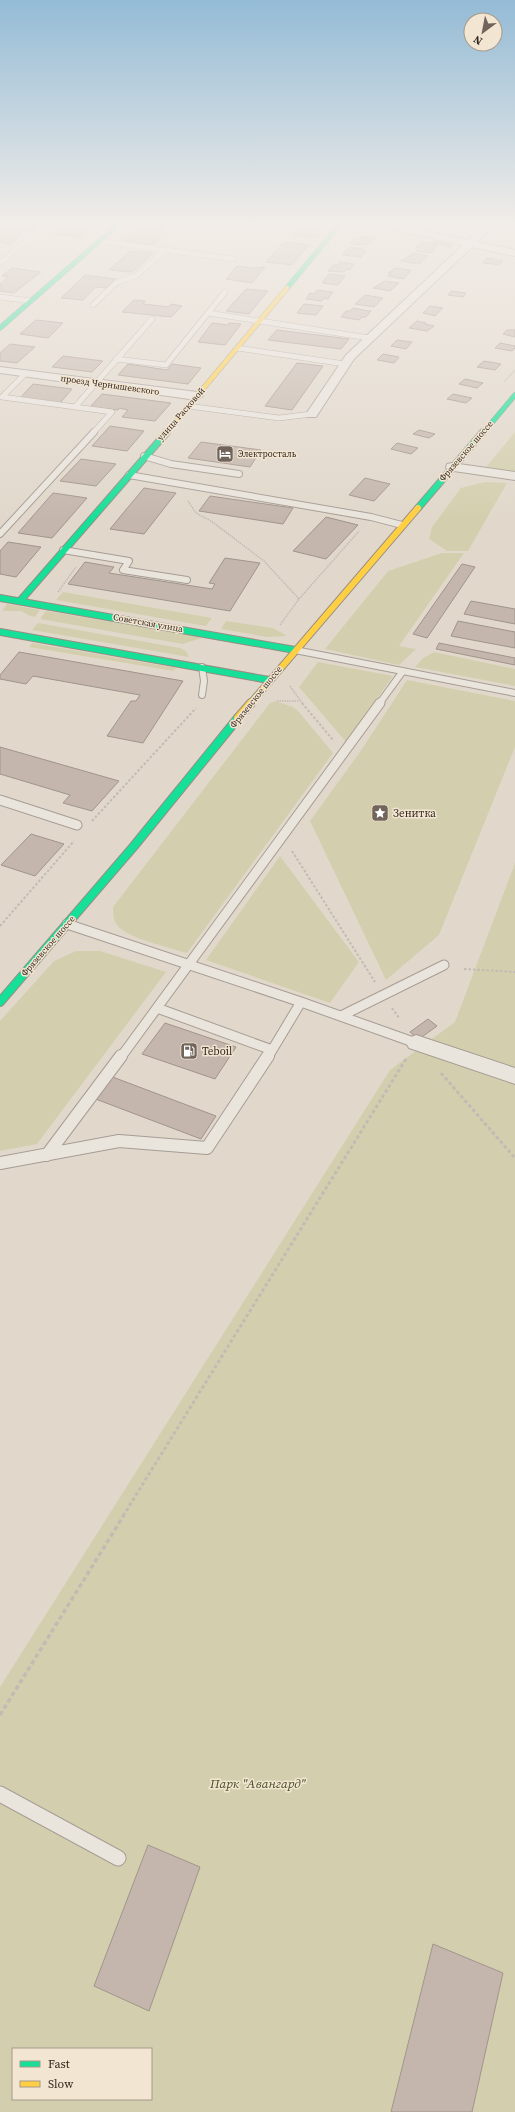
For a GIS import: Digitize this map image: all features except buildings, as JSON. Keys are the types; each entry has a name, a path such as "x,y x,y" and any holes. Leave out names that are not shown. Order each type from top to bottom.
{"main road":[{"name":"улица Расковой","path":"20,601 259,323"},
{"name":"Фрязевское шоссе","path":"0,1002 67,924 269,680 515,395"},
{"name":"Советская улица","path":"0,598 295,650"},
{"path":"0,632 204,664 269,680"},
{"path":"213,648 220,636"}],"street":[{"path":"312,414 345,364 386,323"},
{"name":"проезд Чернышевского","path":"0,370 196,396"},
{"path":"452,467 515,476"},
{"path":"413,1048 515,1076"}],"lane":[{"path":"75,407 149,323"},
{"path":"116,359 166,365 200,323"},
{"path":"276,323 369,338"},
{"path":"237,348 345,364"},
{"path":"0,534 112,412 2,397 26,373"},
{"path":"188,406 279,418 312,414"},
{"path":"144,456 171,464 239,474"},
{"path":"129,475 371,517 402,525"},
{"path":"63,550 130,561 123,570 187,580"},
{"path":"295,650 515,693"},
{"path":"202,695 204,664"},
{"path":"47,1155 158,1008 188,965 345,754 403,671"},
{"path":"0,800 77,825"},
{"path":"67,924 341,1016 413,1048"},
{"path":"341,1016 444,965"},
{"path":"0,1164 119,1141 207,1148 272,1050 301,1002"},
{"path":"158,1008 272,1050"},
{"path":"0,1794 118,1858"}],"path":[{"path":"159,480 178,490 196,513 211,521 264,561 299,598"},
{"path":"280,625 299,598 371,517"},
{"path":"290,686 300,701 345,754"},
{"path":"277,701 300,701"},
{"path":"88,825 196,708"},
{"path":"0,926 78,837"},
{"path":"0,1715 413,1048 384,996 283,837"},
{"path":"464,969 515,972"},
{"path":"439,1070 515,1158"}],"green space":[{"path":"515,432 515,472 486,467"},
{"path":"485,482 507,483 468,551 447,551 429,539 432,527 461,488"},
{"path":"442,553 464,553 399,646 416,649 399,665 325,649 388,571"},
{"path":"63,592 212,618 206,626 56,600"},
{"path":"7,604 40,610 35,617 21,611 2,611"},
{"path":"46,611 202,638 183,644 40,619"},
{"path":"226,621 273,628 287,636 267,637 221,629"},
{"path":"38,623 180,648 186,651 189,657 32,630"},
{"path":"32,643 176,668 174,671 29,647"},
{"path":"434,652 515,669 515,686 415,667 423,658"},
{"path":"318,662 393,676 346,742 299,687"},
{"path":"407,680 515,701 515,747 439,935 386,980 310,821 360,752"},
{"path":"275,701 293,707 299,712 333,753 187,953 139,938 122,930 115,921 113,907 270,703"},
{"path":"280,856 359,962 330,1003 206,960"},
{"name":"Парк \"Авангард\"","path":"515,863 515,2112 0,2112 0,1687 390,1070 455,1022"},
{"path":"76,951 100,951 166,972 37,1144 0,1151 0,1021 54,961"}],"traffic: fast":[{"path":"0,328 6,323"},
{"path":"418,508 515,395"},
{"path":"20,601 177,420"},
{"path":"0,598 295,650"},
{"path":"0,632 269,680"},
{"path":"0,1002 134,846 238,718"}],"traffic: slow":[{"path":"177,420 258,323"},
{"path":"238,718 418,508"}],"place":[{"name":"Электросталь","path":"225,454"},
{"name":"Зенитка","path":"380,813"},
{"name":"Teboil","path":"189,1051"}]}
